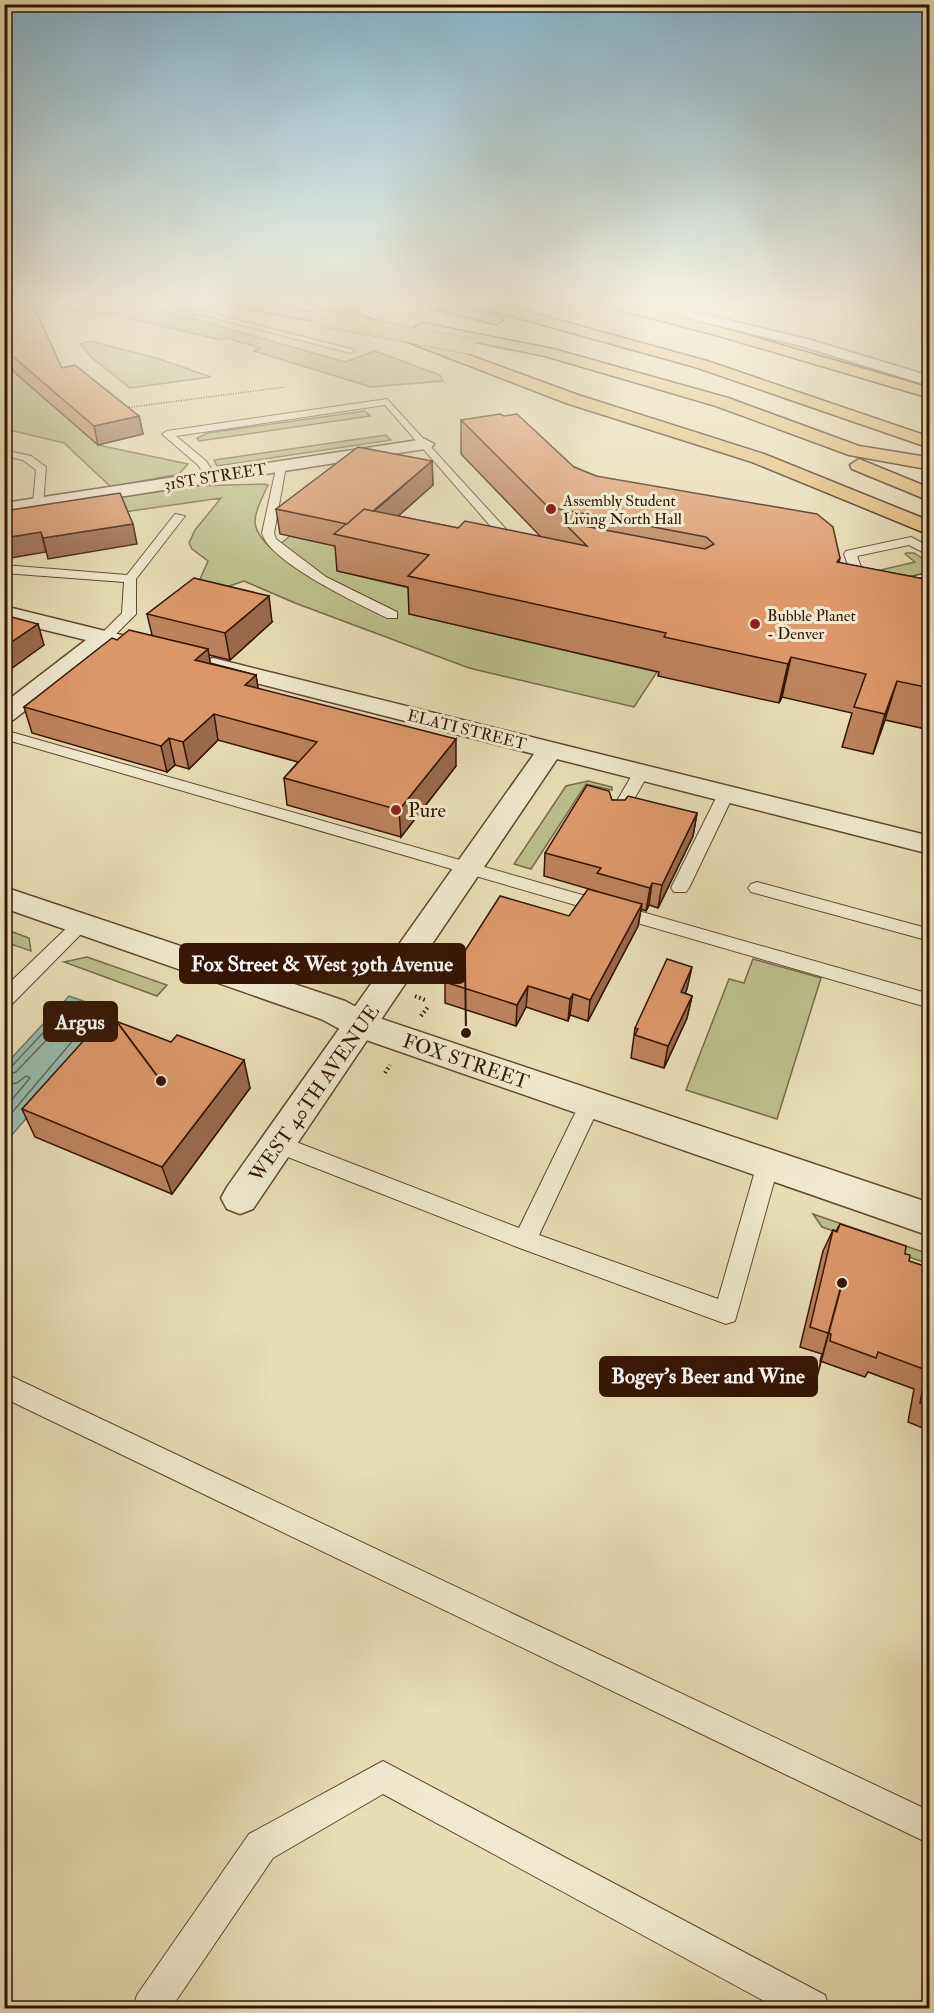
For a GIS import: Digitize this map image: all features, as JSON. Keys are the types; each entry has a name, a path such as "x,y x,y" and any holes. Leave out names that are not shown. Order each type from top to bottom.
{"highway":[{"path":"562,394 758,458 846,492 930,529"},
{"path":"596,394 829,470"},
{"path":"632,394 640,396"},
{"path":"658,394 706,408 792,439 930,495"},
{"path":"694,394 855,451 925,464"},
{"path":"733,394 925,464"},
{"path":"788,394 930,443"},
{"path":"800,456 930,512"}],"street":[{"name":"31ST STREET","path":"4,509 206,470 281,466 425,444"},
{"name":"ELATI STREET","path":"4,613 930,845"},
{"path":"4,715 104,638"},
{"name":"WEST 40TH AVENUE","path":"240,1198 550,750"},
{"name":"FOX STREET","path":"4,897 333,1010 361,1025 930,1220"}],"lane":[{"path":"206,470 167,434 387,402 511,542 533,546"},
{"path":"4,453 27,458 42,469 39,503"},
{"path":"281,466 268,533 270,541 322,580 392,615"},
{"path":"104,638 129,614 130,579 179,516"},
{"path":"930,552 911,541 850,554 873,593 930,577"},
{"path":"4,569 130,579"},
{"path":"4,734 930,1001"},
{"path":"616,816 641,773"},
{"path":"680,888 726,794"},
{"path":"757,888 930,935"},
{"path":"4,1000 81,924"},
{"path":"525,1239 590,1103"},
{"path":"278,1144 726,1313 768,1164"},
{"path":"4,1384 930,1828"},
{"path":"150,2008 261,1846 383,1777 812,2008"}],"path":[{"path":"121,409 233,394"}],"green space":[{"path":"5,394 50,394 98,445 188,464 179,474 111,487 64,443 5,429"},
{"path":"365,411 370,416 199,441 197,438 208,433"},
{"path":"386,435 391,440 217,466 214,460"},
{"path":"268,485 255,520 259,534 273,550 290,536 358,551 338,571 430,593 410,614 657,672 634,707 469,668 295,603 244,581 215,591 198,584 208,561 192,549 189,543 195,530 221,498 124,512 5,515 194,486"},
{"path":"906,553 914,553 929,563 929,572 877,584 863,574 915,562"},
{"path":"588,781 612,787 612,790 586,784 531,869 514,864 566,786"},
{"path":"5,929 29,938 31,951 5,942"},
{"path":"87,957 167,985 157,996 64,962"},
{"path":"753,959 821,978 777,1119 686,1090 729,979 744,983"},
{"path":"813,1214 929,1254 929,1264 822,1227"}],"water":[{"path":"69,996 108,1010 112,1019 5,1143 5,1065"}],"building":[{"path":"57,394 111,394 139,416 94,426"},
{"path":"500,414 504,416 517,414 574,467 596,476 817,514 833,527 840,558 837,562 930,580 930,688 897,681 885,714 854,707 866,674 791,657 788,664 664,637 666,633 408,576 429,555 334,534 364,509 458,528 465,521 587,546 563,522 705,549 714,544 706,537 548,507 461,420"},
{"path":"358,447 432,461 373,511 364,509 347,524 276,509"},
{"path":"120,493 133,524 43,538 41,532 4,538 4,511"},
{"path":"194,578 269,596 225,633 147,614"},
{"path":"4,615 38,624 4,647"},
{"path":"129,630 208,649 195,660 256,675 245,685 456,739 399,810 284,778 317,742 214,714 183,742 169,738 161,746 24,707 112,638 117,640"},
{"path":"587,785 609,791 612,800 625,800 628,796 697,813 662,885 652,883 650,888 597,873 601,868 545,853"},
{"path":"588,889 642,904 590,1000 573,994 570,999 528,986 517,1005 445,982 500,896 569,916"},
{"path":"667,959 692,967 681,992 692,996 668,1046 635,1035 638,1029 635,1028"},
{"path":"105,1017 171,1042 177,1035 244,1060 162,1167 22,1109"},
{"path":"840,1224 906,1246 905,1254 910,1255 909,1261 930,1268 930,1407 920,1403 926,1370 878,1352 876,1358 830,1341 831,1334 810,1327 833,1230 837,1232"}],"place":[{"name":"Assembly Student Living North Hall","path":"551,509"},
{"name":"Bubble Planet - Denver","path":"755,624"},
{"name":"Pure","path":"396,810"},
{"name":"Fox Street & West 39th Avenue","path":"466,1033"},
{"name":"Argus","path":"161,1081"},
{"name":"Bogey's Beer and Wine","path":"842,1283"}]}
